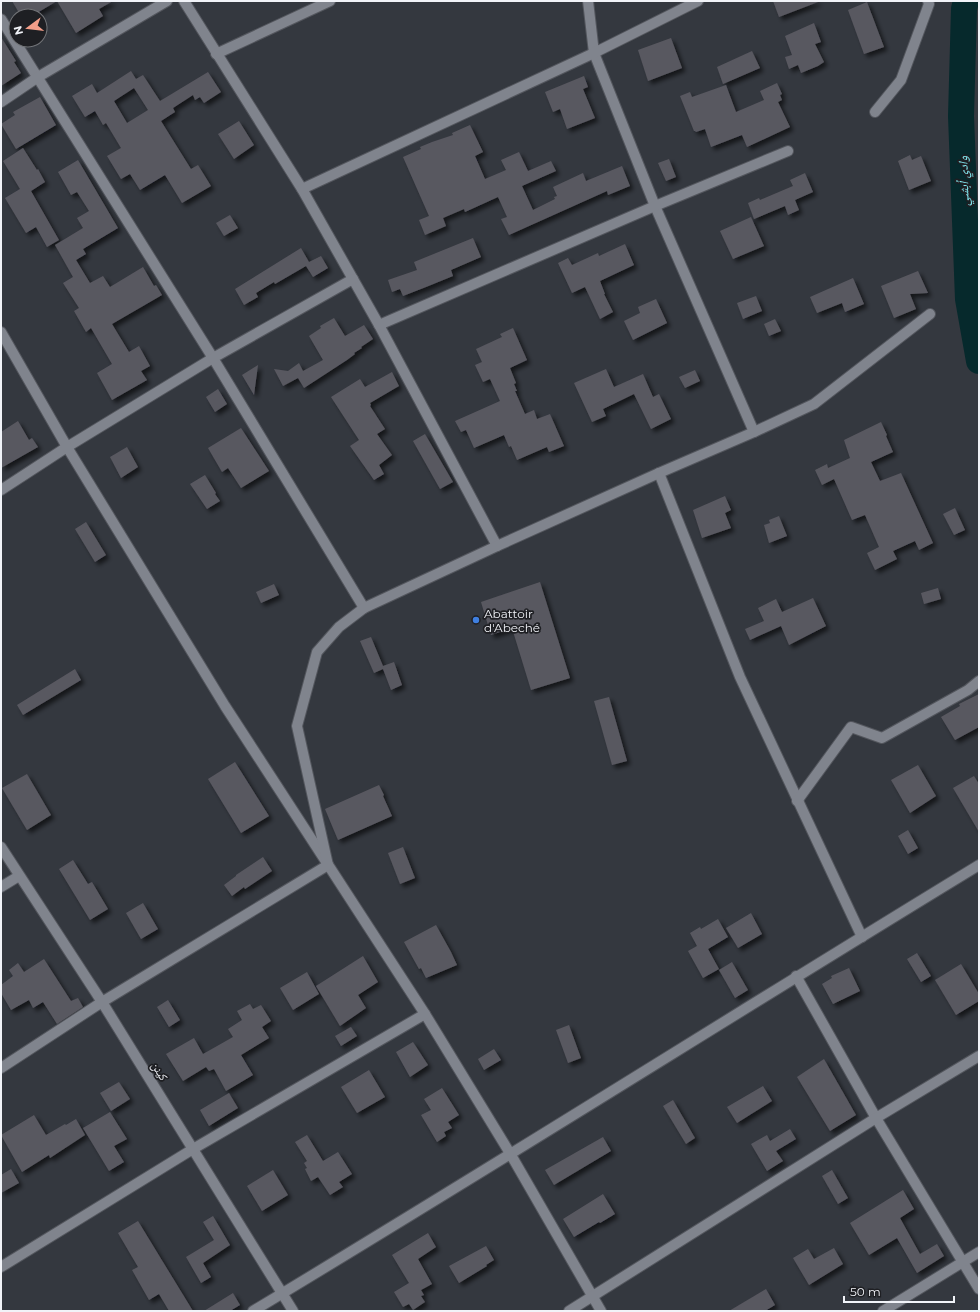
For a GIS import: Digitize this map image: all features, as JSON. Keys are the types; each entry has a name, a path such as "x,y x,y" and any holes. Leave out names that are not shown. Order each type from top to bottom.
{"street":[{"path":"1,102 38,77 167,1"},
{"path":"184,1 302,190 379,325 497,546"},
{"path":"216,54 330,1"},
{"path":"588,1 594,53 655,206 754,432"},
{"path":"302,190 594,53 698,1"},
{"path":"875,112 900,80 929,4 928,1"},
{"path":"1,19 213,358 364,608"},
{"path":"379,325 655,206 788,151"},
{"path":"1,490 67,447 213,358 353,279"},
{"path":"328,865 297,726 317,652 339,627 364,608 497,546 814,404 930,314"},
{"path":"1,332 67,447 225,706 425,1014 511,1155 601,1311"},
{"path":"659,473 740,678 862,937"},
{"path":"797,801 850,727 882,738 968,690 979,681"},
{"name":"كينن","path":"1,847 102,1002 293,1311"},
{"path":"1,1068 102,1002 328,865"},
{"path":"252,1311 511,1155 796,976 979,865"},
{"path":"1,887 19,876"},
{"path":"796,976 876,1118 979,1289"},
{"path":"1,1267 193,1149 425,1014"},
{"path":"569,1311 876,1118 979,1056"},
{"path":"883,1311 979,1252"}],"building":[{"path":"12,1 57,1 45,8 16,8"},
{"path":"57,1 113,1 99,9 103,16 76,33"},
{"path":"773,1 818,1 818,2 779,17"},
{"path":"867,2 884,47 864,54 848,10"},
{"path":"814,23 821,42 815,44 824,62 801,73 798,65 789,69 785,57 792,55 785,36"},
{"path":"1,37 16,61 14,62 21,73 1,86"},
{"path":"671,38 682,68 648,81 638,50"},
{"path":"752,51 760,68 723,84 717,67"},
{"path":"131,71 136,79 143,75 160,101 208,72 221,92 204,103 200,97 195,100 193,95 173,108 175,112 161,121 191,169 198,165 211,186 182,203 165,175 140,190 130,174 121,179 107,156 121,148 106,123 103,125 95,111 85,117 72,96 92,84 97,93","holes":["134,88 148,110 127,123 114,101"]},
{"path":"584,76 588,87 583,89 595,118 567,129 560,109 553,112 545,92"},
{"path":"777,83 782,94 780,95 782,100 778,102 790,127 747,147 742,135 711,147 705,129 696,132 694,131 680,96 690,92 692,97 726,85 736,112 764,100 760,91"},
{"path":"40,97 56,125 16,149 1,124 15,115 13,112"},
{"path":"239,121 254,145 234,159 218,134"},
{"path":"470,125 483,152 475,156 485,179 506,170 501,160 519,152 528,171 551,161 556,171 522,186 533,210 555,199 554,197 557,196 553,187 583,173 586,181 622,166 630,186 608,195 607,191 509,235 501,219 507,217 498,197 465,212 464,209 443,218 446,226 425,235 419,220 429,216 403,157 421,149 420,147 453,135 452,133"},
{"path":"23,148 45,182 31,191 59,240 47,247 36,227 26,233 5,198 20,189 3,161"},
{"path":"910,155 912,160 921,156 931,181 909,190 898,161"},
{"path":"669,159 676,177 666,181 658,163"},
{"path":"78,160 118,228 83,249 86,254 76,260 90,283 103,276 110,287 143,267 154,286 156,285 162,295 112,324 129,352 139,346 150,366 141,371 147,380 112,400 97,373 112,364 91,328 86,332 74,311 79,308 63,283 73,277 55,245 83,228 77,218 89,211 77,192 71,195 58,172"},
{"path":"805,173 813,192 795,200 799,210 788,215 785,206 754,219 748,203 759,198 760,200 793,186 790,180"},
{"path":"230,215 238,228 224,236 216,223"},
{"path":"751,217 764,246 733,259 720,231"},
{"path":"473,238 481,257 451,270 453,276 403,296 400,289 392,292 388,280 417,270 414,262"},
{"path":"625,244 634,265 600,281 604,294 613,312 600,319 585,287 572,293 558,263 568,258 572,265 598,253 599,256"},
{"path":"301,248 309,262 321,256 328,268 313,277 306,266 256,293 258,297 244,305 235,289"},
{"path":"918,271 928,293 910,294 916,309 894,318 881,286"},
{"path":"853,278 864,304 845,312 842,303 817,313 810,297"},
{"path":"756,296 762,311 743,319 737,303"},
{"path":"656,299 667,323 633,340 624,321 640,313 638,307"},
{"path":"334,318 345,336 364,325 373,339 361,347 362,348 347,360 304,388 298,378 283,386 274,369 288,371 299,363 303,371 323,360 309,336 321,328 320,326"},
{"path":"775,319 781,331 769,336 764,324"},
{"path":"513,328 527,360 510,368 516,383 514,384 517,391 515,391 525,414 534,410 537,419 550,414 564,446 549,452 547,447 517,460 504,435 474,448 466,430 461,432 455,421 500,401 490,379 483,382 475,365 482,362 476,349 502,337 500,334"},
{"path":"258,365 254,395 242,375"},
{"path":"606,369 614,387 643,374 653,397 659,394 671,419 651,429 634,394 603,409 606,416 592,422 574,383"},
{"path":"695,370 700,381 685,388 679,377"},
{"path":"392,372 399,386 370,403 370,406 385,429 377,434 392,455 379,465 384,474 374,480 350,446 359,440 331,397 360,379 365,387"},
{"path":"218,389 227,404 215,412 206,397"},
{"path":"18,421 29,440 32,438 38,447 1,468 1,432"},
{"path":"881,422 893,452 871,462 880,481 901,473 933,543 919,550 915,541 893,551 897,559 875,570 867,553 879,547 865,515 852,520 834,479 822,485 815,470 827,464 828,468 850,458 844,440"},
{"path":"241,428 269,471 241,488 228,468 222,472 208,448"},
{"path":"425,434 453,482 440,489 413,441"},
{"path":"127,447 138,467 121,478 110,457"},
{"path":"205,475 220,501 207,509 190,484"},
{"path":"725,496 731,510 725,513 731,528 702,538 693,510"},
{"path":"955,508 965,530 954,535 943,514"},
{"path":"779,516 787,536 769,543 764,525 770,523 769,520"},
{"path":"86,522 106,555 95,562 75,529"},
{"path":"540,582 570,678 531,690 512,628 491,635 481,602"},
{"path":"274,584 279,595 261,603 256,592"},
{"path":"938,588 941,599 924,604 921,593"},
{"path":"813,598 826,626 789,645 781,626 750,640 745,629 764,621 758,608 776,599 782,612"},
{"path":"371,637 383,666 394,662 402,685 391,690 383,669 374,673 360,641"},
{"path":"75,669 81,680 23,715 17,705"},
{"path":"979,694 979,727 955,740 941,717 960,706 959,704"},
{"path":"609,697 627,761 612,765 594,701"},
{"path":"235,762 269,816 241,833 208,779"},
{"path":"918,765 936,796 910,813 891,780"},
{"path":"27,774 51,815 27,830 2,788"},
{"path":"974,776 979,784 979,832 953,788"},
{"path":"379,785 392,816 338,840 325,809"},
{"path":"908,830 918,848 908,854 898,836"},
{"path":"403,847 415,878 400,884 388,853"},
{"path":"263,857 272,871 245,889 244,887 232,896 224,885"},
{"path":"73,860 88,884 92,882 108,909 90,920 59,869"},
{"path":"143,903 158,929 141,939 126,913"},
{"path":"751,913 762,934 738,948 726,928"},
{"path":"718,919 728,937 708,949 719,969 703,978 688,951 697,946 690,933 700,927 701,929"},
{"path":"436,925 457,965 426,978 421,968 419,969 404,942"},
{"path":"917,953 931,976 921,982 907,959"},
{"path":"363,956 378,982 358,995 366,1008 340,1026 316,986"},
{"path":"44,959 71,1001 78,998 83,1007 57,1024 43,1002 33,1008 29,1000 11,1010 1,993 1,985 13,976 9,970 18,963 24,972"},
{"path":"732,962 748,990 735,998 719,970"},
{"path":"961,964 979,994 979,1001 956,1015 935,980"},
{"path":"849,968 860,991 833,1004 822,984 832,978 831,976"},
{"path":"307,972 319,994 293,1010 280,988"},
{"path":"168,1000 180,1020 169,1027 157,1007"},
{"path":"250,1004 253,1009 261,1005 271,1021 262,1027 269,1038 241,1055 253,1075 226,1091 214,1069 209,1071 206,1067 183,1081 166,1054 194,1038 203,1054 233,1037 228,1029 242,1020 237,1011"},
{"path":"569,1025 581,1058 568,1063 556,1030"},
{"path":"351,1027 357,1036 341,1046 335,1036"},
{"path":"413,1042 428,1065 410,1077 396,1052"},
{"path":"494,1049 501,1060 484,1070 478,1059"},
{"path":"824,1059 856,1115 830,1131 797,1077"},
{"path":"369,1070 385,1097 357,1113 341,1087"},
{"path":"119,1082 130,1099 111,1111 100,1093"},
{"path":"763,1086 772,1101 737,1123 727,1107"},
{"path":"442,1088 459,1115 448,1122 452,1128 444,1132 446,1136 437,1142 421,1115 431,1110 424,1099"},
{"path":"229,1093 238,1108 209,1126 200,1110"},
{"path":"673,1100 695,1138 686,1144 663,1106"},
{"path":"110,1112 127,1139 114,1146 124,1162 109,1171 83,1128"},
{"path":"34,1115 46,1135 76,1119 85,1135 50,1158 49,1155 22,1172 1,1135"},
{"path":"790,1129 796,1139 776,1151 783,1161 767,1171 751,1144 767,1135 770,1141"},
{"path":"307,1135 323,1161 338,1152 352,1174 339,1182 343,1187 330,1195 318,1177 311,1181 305,1169 307,1168 304,1163 307,1161 295,1142"},
{"path":"603,1137 611,1151 554,1185 545,1170"},
{"path":"11,1169 19,1183 1,1193 1,1175"},
{"path":"273,1170 288,1195 262,1211 247,1186"},
{"path":"832,1170 848,1198 838,1204 822,1176"},
{"path":"903,1190 914,1209 900,1218 920,1254 937,1244 944,1256 917,1273 897,1238 869,1255 850,1223"},
{"path":"603,1194 615,1214 574,1237 563,1219"},
{"path":"213,1216 230,1245 203,1263 211,1277 201,1283 186,1257 214,1240 203,1222"},
{"path":"138,1221 193,1311 169,1311 159,1294 149,1300 132,1270 138,1267 118,1233"},
{"path":"428,1233 436,1247 418,1259 432,1284 421,1290 424,1295 421,1296 425,1302 413,1310 409,1304 403,1307 394,1292 409,1283 392,1255"},
{"path":"486,1246 494,1260 459,1283 449,1266"},
{"path":"834,1248 843,1264 809,1285 793,1258 808,1249 814,1259"},
{"path":"766,1289 775,1305 765,1311 729,1311"},
{"path":"233,1293 240,1305 230,1311 204,1311"}],"waterway":[{"name":"وادي أبشي","path":"966,1 964,9 961,116 968,299 979,361"}],"place":[{"name":"Abattoir d'Abeché","path":"476,620"}]}
